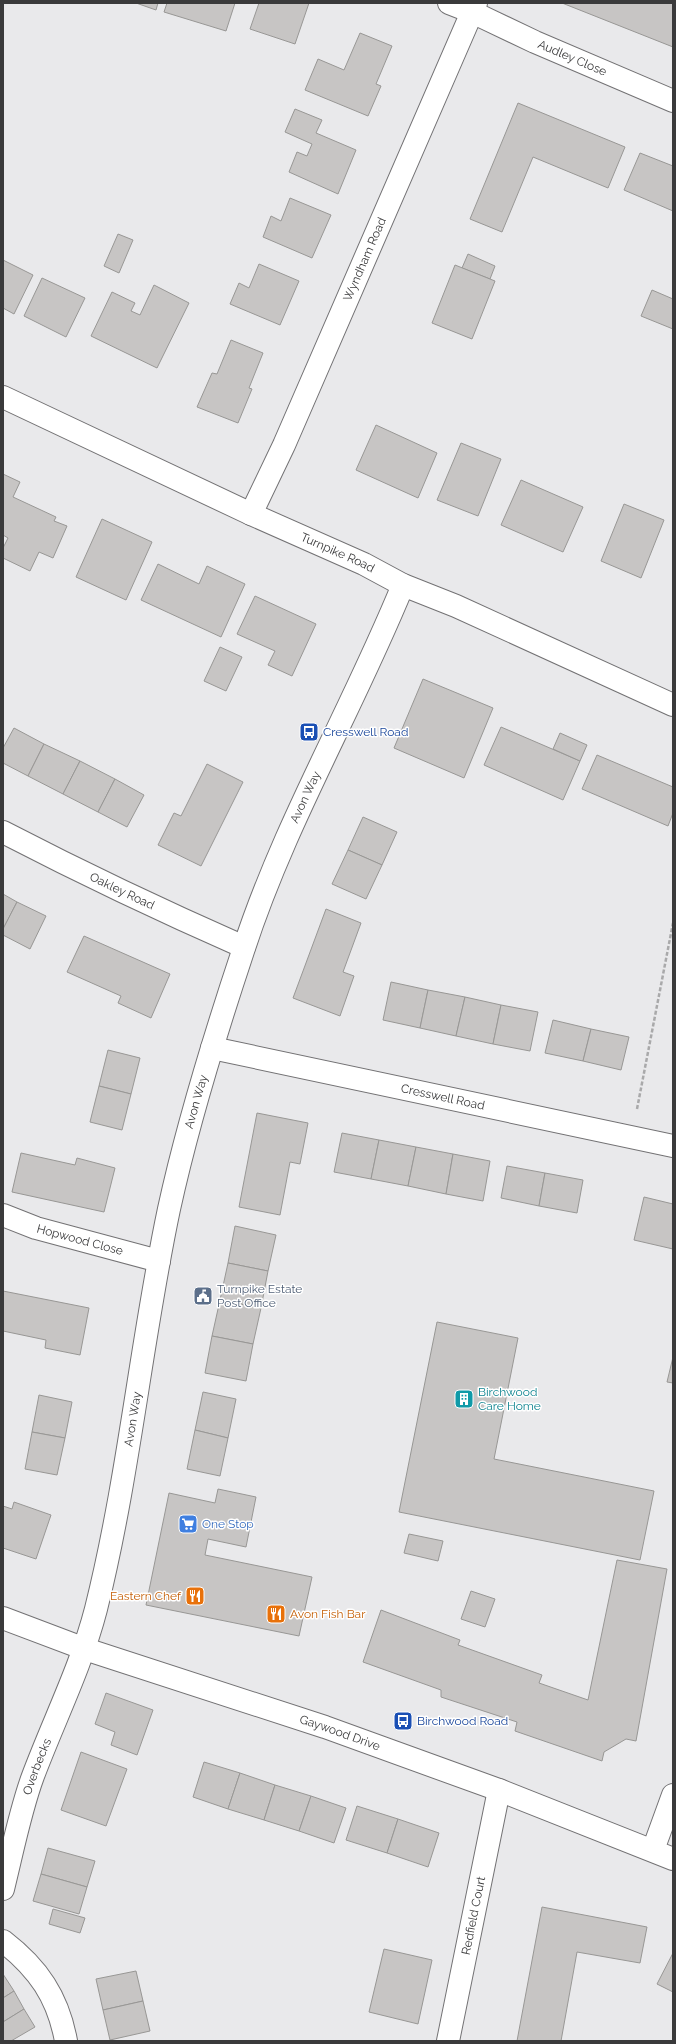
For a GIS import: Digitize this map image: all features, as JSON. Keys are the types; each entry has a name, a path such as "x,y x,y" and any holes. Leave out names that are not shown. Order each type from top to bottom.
{"street":[{"name":"Audley Close","path":"449,3 474,7 535,42 673,101"},
{"name":"Wyndham Road","path":"251,514 294,424 474,7"},
{"name":"Turnpike Road","path":"3,397 251,514 364,564 403,585 456,606 673,705"},
{"name":"Avon Way","path":"85,1649 111,1542 159,1261 180,1166 212,1048 244,947 280,854 347,706 387,625 403,585"},
{"name":"Oakley Road","path":"3,832 156,908 244,947"},
{"name":"Cresswell Road","path":"212,1048 632,1136 673,1146"},
{"name":"Hopwood Close","path":"3,1215 36,1228 159,1261"},
{"name":"Gaywood Drive","path":"3,1618 85,1649 224,1693 499,1790 673,1859"},
{"name":"Overbecks","path":"3,1889 31,1780 85,1649"},
{"name":"Redfield Court","path":"448,2041 499,1790"},
{"path":"652,1850 673,1795"},
{"path":"3,1941 30,1965 51,1995 60,2015 66,2041"}],"path":[{"path":"632,1136 673,923"}],"building":[{"path":"136,3 158,3 156,10"},
{"path":"167,3 235,3 226,31 164,12"},
{"path":"259,3 309,3 295,44 250,29"},
{"path":"562,3 673,3 673,47"},
{"path":"360,33 392,46 376,84 381,86 368,116 305,90 318,59 344,70"},
{"path":"518,103 625,147 608,188 533,157 502,232 470,219"},
{"path":"295,109 322,120 316,133 356,150 338,194 289,172 297,152 307,156 312,144 285,132"},
{"path":"640,153 673,166 673,211 624,190"},
{"path":"290,198 331,215 312,258 263,237 271,216 281,221"},
{"path":"118,234 133,240 119,273 104,266"},
{"path":"468,254 495,266 490,279 462,268"},
{"path":"3,260 33,275 14,314 3,308"},
{"path":"259,264 299,281 280,325 230,304 239,283 249,288"},
{"path":"455,265 495,281 472,339 432,323"},
{"path":"42,278 85,298 66,337 24,316"},
{"path":"154,285 189,303 157,368 91,336 112,292 135,303 131,311 140,315"},
{"path":"652,290 673,299 673,329 641,316"},
{"path":"231,340 263,353 249,388 252,389 238,423 197,407 212,373 217,374"},
{"path":"376,425 437,453 418,498 356,470"},
{"path":"461,443 501,459 478,516 437,500"},
{"path":"3,474 20,482 13,497 56,517 54,521 67,526 53,558 39,552 30,571 3,558 3,548 8,538 3,535"},
{"path":"521,480 583,507 563,552 501,525"},
{"path":"624,504 664,520 641,578 601,561"},
{"path":"102,519 152,542 126,600 76,577"},
{"path":"158,564 199,584 207,566 245,584 221,637 141,600"},
{"path":"255,596 316,624 292,676 268,665 275,651 237,634"},
{"path":"220,647 242,657 226,691 204,681"},
{"path":"423,679 493,708 464,778 394,748"},
{"path":"501,727 580,761 563,800 484,765"},
{"path":"14,728 44,744 28,776 3,763 3,748"},
{"path":"560,733 587,745 580,761 553,749"},
{"path":"44,744 80,761 63,794 28,776"},
{"path":"597,755 673,787 673,813 668,826 582,789"},
{"path":"80,761 115,779 98,812 63,794"},
{"path":"207,764 243,782 201,866 158,845 174,813 181,816"},
{"path":"115,779 144,795 127,827 98,812"},
{"path":"363,817 397,832 382,865 348,850"},
{"path":"348,850 382,865 366,899 332,884"},
{"path":"3,894 17,902 3,929"},
{"path":"17,902 46,916 30,949 3,935 3,929"},
{"path":"326,909 361,923 343,972 354,976 340,1016 293,998"},
{"path":"84,936 170,974 151,1018 118,1003 121,996 67,972"},
{"path":"391,982 428,990 420,1028 383,1020"},
{"path":"428,990 465,997 456,1036 420,1028"},
{"path":"465,997 501,1005 493,1044 456,1036"},
{"path":"501,1005 538,1012 530,1051 493,1044"},
{"path":"553,1020 591,1029 583,1061 545,1053"},
{"path":"591,1029 629,1037 621,1070 583,1061"},
{"path":"108,1050 140,1058 131,1094 99,1086"},
{"path":"99,1086 131,1094 122,1130 90,1122"},
{"path":"257,1113 308,1123 300,1164 290,1162 280,1215 239,1207"},
{"path":"342,1133 379,1140 371,1179 334,1172"},
{"path":"379,1140 416,1147 408,1186 371,1179"},
{"path":"416,1147 453,1154 446,1194 408,1186"},
{"path":"21,1153 75,1165 77,1158 115,1168 104,1212 12,1192"},
{"path":"453,1154 490,1161 483,1201 446,1194"},
{"path":"507,1166 545,1173 539,1206 501,1198"},
{"path":"545,1173 583,1180 577,1213 539,1206"},
{"path":"644,1197 673,1204 673,1249 634,1240"},
{"path":"235,1226 276,1235 268,1271 228,1263"},
{"path":"228,1263 268,1271 261,1308 220,1300"},
{"path":"3,1291 89,1308 80,1355 45,1348 46,1340 3,1331"},
{"path":"220,1300 261,1308 253,1344 212,1336"},
{"name":"Birchwood Care Home","path":"437,1322 518,1338 494,1459 654,1491 640,1560 399,1512"},
{"path":"212,1336 253,1344 246,1381 205,1373"},
{"path":"673,1357 673,1383 667,1382"},
{"path":"203,1392 236,1399 228,1438 195,1430"},
{"path":"39,1395 72,1402 65,1438 32,1432"},
{"path":"195,1430 228,1438 220,1476 187,1469"},
{"path":"32,1432 65,1438 57,1475 25,1469"},
{"path":"218,1489 256,1497 246,1547 208,1539 205,1555 312,1577 299,1636 146,1605 169,1493 215,1503"},
{"path":"14,1502 51,1515 36,1559 3,1548 3,1506 12,1509"},
{"path":"409,1534 443,1541 438,1561 404,1553"},
{"path":"617,1560 667,1569 636,1741 626,1739 604,1752 602,1761 515,1731 517,1722 441,1697 441,1690 363,1662 381,1610 460,1640 458,1645 542,1675 539,1683 588,1700"},
{"path":"471,1591 495,1599 485,1627 461,1619"},
{"path":"106,1693 153,1710 137,1755 111,1745 115,1732 95,1724"},
{"path":"81,1752 127,1769 106,1826 61,1810"},
{"path":"204,1762 240,1773 228,1809 193,1797"},
{"path":"240,1773 275,1785 264,1820 228,1809"},
{"path":"275,1785 311,1796 299,1831 264,1820"},
{"path":"311,1796 346,1808 334,1843 299,1831"},
{"path":"357,1806 398,1819 387,1853 346,1840"},
{"path":"398,1819 439,1833 428,1867 387,1853"},
{"path":"48,1848 95,1861 87,1887 41,1874"},
{"path":"41,1874 87,1887 79,1914 33,1901"},
{"path":"542,1907 647,1927 640,1963 577,1952 561,2041 517,2041"},
{"path":"53,1909 85,1918 80,1933 49,1924"},
{"path":"384,1949 432,1960 418,2024 369,2012"},
{"path":"673,1953 673,1992 657,1984"},
{"path":"136,1971 143,2001 103,2010 96,1979"},
{"path":"3,1974 14,1991 3,1998"},
{"path":"14,1991 24,2009 3,2022 3,1998"},
{"path":"143,2001 150,2031 110,2040 103,2010"},
{"path":"24,2009 35,2027 11,2041 3,2041 3,2022"}],"place":[{"name":"Cresswell Road","path":"309,732"},
{"name":"Turnpike Estate Post Office","path":"203,1296"},
{"name":"Birchwood Care Home","path":"464,1399"},
{"name":"One Stop","path":"188,1524"},
{"name":"Eastern Chef","path":"195,1596"},
{"name":"Avon Fish Bar","path":"276,1614"},
{"name":"Birchwood Road","path":"403,1721"}]}
